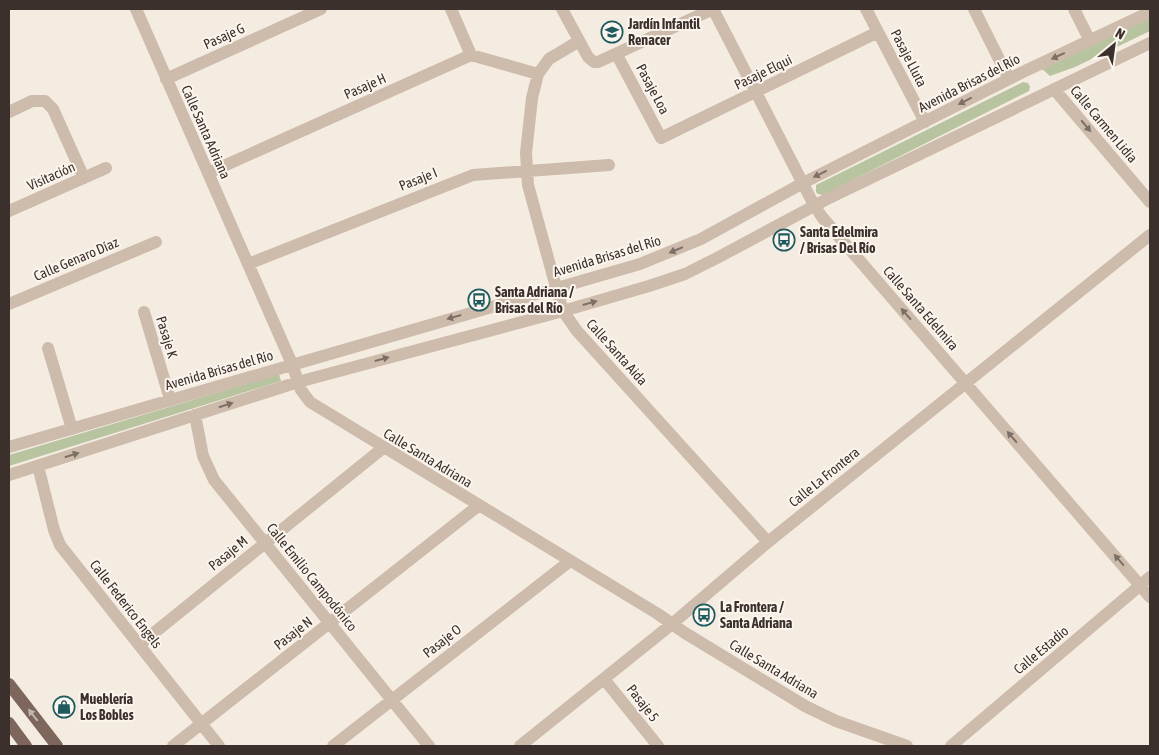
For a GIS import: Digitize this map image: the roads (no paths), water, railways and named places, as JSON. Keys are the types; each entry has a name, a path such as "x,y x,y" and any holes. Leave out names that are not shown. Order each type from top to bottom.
{"main road":[{"path":"9,684 57,746"},
{"path":"9,723 26,746"}],"street":[{"name":"Calle Santa Adriana","path":"136,9 292,364 298,382 305,397 310,402 812,710 836,721 907,746"},
{"name":"Pasaje G","path":"166,79 321,9"},
{"path":"451,9 471,55 538,74"},
{"path":"562,9 578,41 594,62 602,62 618,55 713,9"},
{"name":"Calle Santa Edelmira","path":"713,9 802,183 822,217 966,383 1145,582 1150,597"},
{"name":"Pasaje Lluta","path":"866,9 925,122"},
{"path":"974,9 1009,79"},
{"path":"1074,9 1090,41"},
{"name":"Avenida Brisas del Río","path":"9,447 640,264 669,253 701,239 802,183 1009,79 1150,12"},
{"name":"Pasaje Elqui","path":"661,138 878,32"},
{"name":"Calle Santa Aida","path":"578,41 549,59 538,74 532,98 526,153 528,185 563,311 577,331 768,542"},
{"path":"9,475 298,382 563,311 685,274 814,205 1150,43"},
{"name":"Pasaje H","path":"208,173 471,55"},
{"name":"Pasaje Loa","path":"618,55 661,138"},
{"name":"Calle Carmen Lidia","path":"1054,89 1150,202"},
{"path":"9,112 32,101 45,101 53,109 84,178"},
{"name":"Pasaje I","path":"248,264 464,177 481,174 609,165"},
{"name":"Visitación","path":"9,211 106,168"},
{"name":"Calle La Frontera","path":"520,746 672,624 768,542 1150,234"},
{"name":"Calle Genaro Díaz","path":"9,304 156,242"},
{"name":"Pasaje K","path":"144,312 170,399"},
{"path":"48,348 72,428"},
{"name":"Calle Emilio Campodónico","path":"196,415 203,456 210,473 429,746"},
{"name":"Pasaje M","path":"139,645 383,448"},
{"name":"Calle Federico Engels","path":"38,466 54,530 60,545 219,746"},
{"name":"Pasaje N","path":"173,746 478,506"},
{"name":"Pasaje O","path":"333,746 570,561"},
{"name":"Calle Estadio","path":"951,746 1145,582"},
{"name":"Pasaje 5","path":"604,679 658,746"}],"place":[{"name":"Jardín Infantil Renacer","path":"612,32"},
{"name":"Santa Edelmira / Brisas Del Río","path":"784,240"},
{"name":"Santa Adriana / Brisas del Río","path":"479,300"},
{"name":"La Frontera / Santa Adriana","path":"704,615"},
{"name":"Mueblería Los Bobles","path":"64,707"}]}
